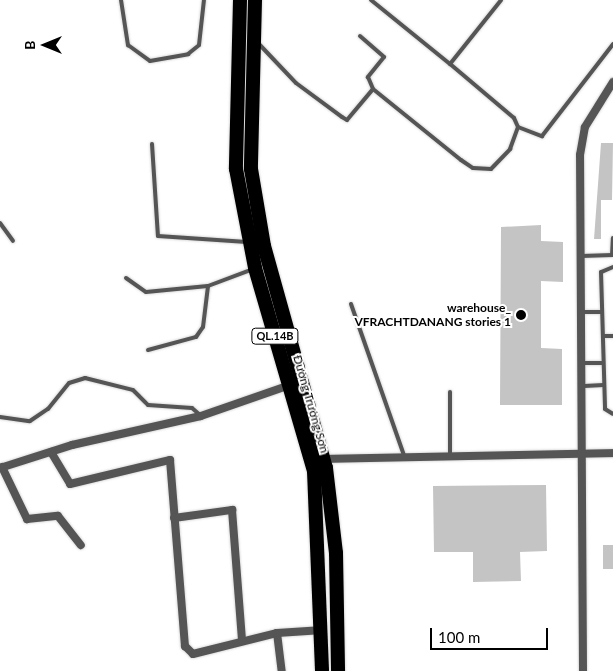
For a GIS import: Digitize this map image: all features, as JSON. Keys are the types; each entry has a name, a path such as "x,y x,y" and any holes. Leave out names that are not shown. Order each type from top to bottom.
{"highway":[{"name":"Đường Trường Sơn","path":"240,0 234,138 249,242 290,385 317,494 323,630 322,671"},
{"name":"Đường Trường Sơn","path":"255,0 249,144 258,217 324,459 336,553 338,671"}],"street":[{"path":"583,671 584,386 580,155 585,127 613,82"},
{"path":"81,546 58,516 27,518 1,468 51,452 201,416 290,385"},
{"path":"51,452 70,484 170,460 185,646 193,654 277,634 323,630"},
{"path":"324,459 450,454 613,453"},
{"path":"174,518 232,510 242,641"},
{"path":"277,634 282,671"}],"lane":[{"path":"121,0 128,45 136,55 150,61 188,54 199,45 204,0"},
{"path":"360,36 384,57 368,77 373,89 473,168 491,169 501,160 518,137 518,127 514,118 371,0"},
{"path":"450,64 501,0"},
{"path":"253,38 296,83 347,120 373,89"},
{"path":"518,127 542,136 613,44"},
{"path":"152,144 158,236 249,242"},
{"path":"0,223 13,241"},
{"path":"581,256 613,255 613,238"},
{"path":"613,267 601,272 604,409 613,414"},
{"path":"126,278 146,292 208,286 256,268"},
{"path":"148,350 196,337 203,326 208,286"},
{"path":"351,304 404,455"},
{"path":"582,312 602,312"},
{"path":"603,336 613,336"},
{"path":"583,363 603,363"},
{"path":"0,417 30,421 48,409 69,383 85,378 137,392 148,405 192,408 201,416"},
{"path":"584,386 604,385"},
{"path":"450,392 450,454"}],"building":[{"path":"601,143 613,143 612,200 601,200 601,239 594,239"},
{"name":"warehouse_ VFRACHTDANANG stories 1","path":"541,225 541,241 563,242 563,282 541,281 541,348 562,349 562,405 500,405 501,227"},
{"path":"546,485 547,551 520,552 521,581 473,582 473,552 434,552 433,486"},
{"path":"603,545 613,545 613,569 603,569"}],"place":[{"name":"warehouse_ VFRACHTDANANG stories 1","path":"521,315"}]}
